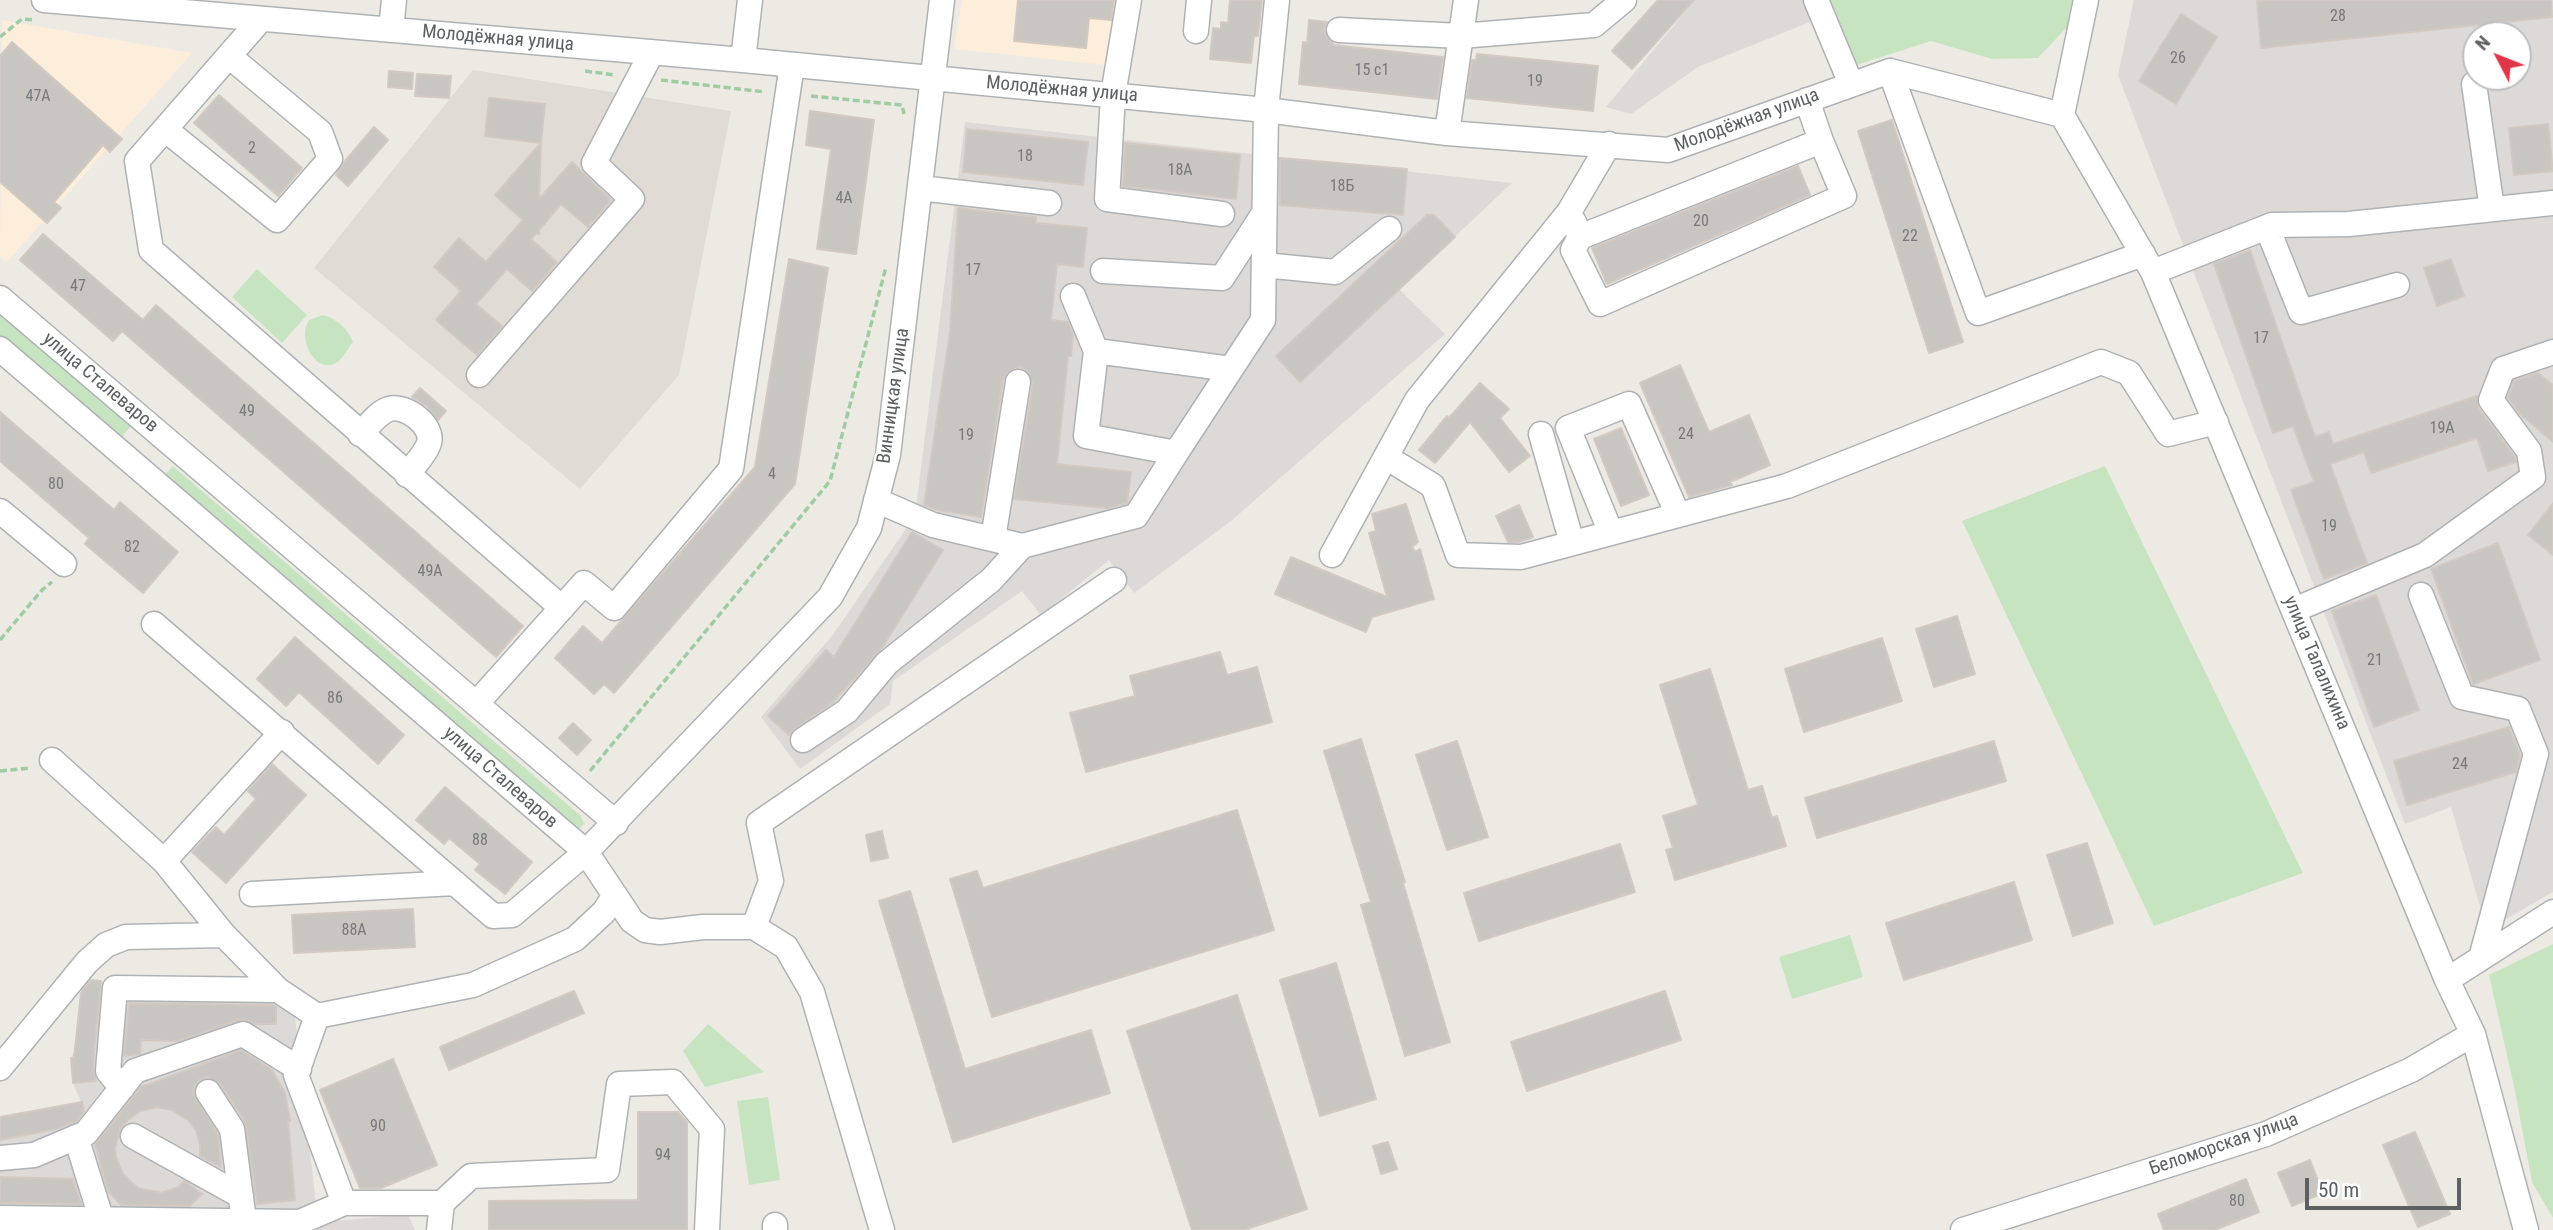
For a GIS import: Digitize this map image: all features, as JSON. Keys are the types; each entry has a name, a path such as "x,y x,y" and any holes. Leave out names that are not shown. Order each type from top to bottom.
{"street":[{"path":"391,30 394,0"},
{"path":"743,60 750,0"},
{"name":"Винницкая улица","path":"154,624 493,916 512,915 586,852 616,822 830,597 869,528 888,456 935,78 942,0"},
{"path":"1129,0 1114,95 1107,200 1222,214"},
{"path":"1193,0 1199,0 1196,31"},
{"path":"876,499 933,525 1022,546 1136,516 1263,320 1266,110 1277,0"},
{"path":"1447,133 1466,0"},
{"path":"1339,30 1461,36 1594,25 1624,0"},
{"path":"1816,0 1851,84"},
{"path":"1890,71 2063,115 2086,0"},
{"name":"Молодёжная улица","path":"40,10 261,19 652,52 1266,110 1447,133 1668,150 1890,71"},
{"path":"261,19 137,161 151,250 360,435 562,608"},
{"path":"479,375 632,199 594,163 652,52"},
{"path":"166,130 277,220 330,159 320,132 229,56"},
{"path":"476,704 584,583 614,608 731,469 792,65"},
{"path":"1890,71 1978,313 2267,227 2349,224 2553,203"},
{"path":"2475,91 2492,209"},
{"path":"1807,100 1844,196 1600,304 1573,250 1580,237 1821,141"},
{"name":"улица Талалихина","path":"2063,115 2148,263 2447,980 2473,1034 2526,1230"},
{"path":"1332,555 1417,400 1569,212 1609,144"},
{"path":"920,188 1049,203"},
{"path":"1569,212 1580,237"},
{"path":"1103,271 1222,278 1265,213"},
{"path":"2267,227 2301,312 2397,285"},
{"path":"1264,265 1335,272 1388,229"},
{"path":"1073,296 1096,351 1086,436 1176,453"},
{"name":"улица Сталеваров","path":"0,298 616,822"},
{"name":"улица Сталеваров","path":"0,349 586,852 632,921 645,930 660,932 703,927 754,927"},
{"path":"1096,351 1231,369"},
{"path":"2294,610 2425,555 2533,477 2529,451 2491,400 2503,369 2553,352"},
{"path":"1386,457 1433,486 1458,555 1521,557 1787,486 2101,362 2129,373 2168,434 2216,422"},
{"path":"993,539 1018,382"},
{"path":"1611,533 1568,428 1629,404 1678,515"},
{"path":"360,435 381,412 404,408 429,433 429,445 407,475"},
{"path":"132,463 159,433"},
{"path":"1541,433 1572,543"},
{"path":"0,511 64,564"},
{"path":"803,740 847,710 887,663 990,580 1022,546"},
{"path":"882,1230 812,992 786,947 754,927 771,881 759,823 1114,580"},
{"path":"2421,595 2462,698 2518,709 2536,754 2481,958"},
{"path":"164,861 282,732"},
{"path":"52,760 164,861 224,935 278,990 317,1016 473,985 575,939 604,912 615,895"},
{"path":"253,894 455,883"},
{"path":"2447,980 2553,912"},
{"path":"0,1068 87,962 106,945 126,937 224,935"},
{"path":"122,1088 108,1071 115,988 278,990"},
{"path":"317,1016 296,1075 344,1202"},
{"path":"0,1158 34,1155 86,1133 135,1071 243,1034 299,1069"},
{"name":"Беломорская улица","path":"1963,1230 2266,1134 2411,1070 2473,1034"},
{"path":"439,1230 442,1203 471,1176 607,1170 618,1084 673,1082 712,1129 707,1230"},
{"path":"208,1092 232,1129 244,1221"},
{"path":"133,1136 241,1196"},
{"path":"76,1137 102,1221"},
{"path":"0,1218 300,1222 344,1202 442,1203"}],"path":[{"path":"0,37 22,19 40,10"},
{"path":"585,71 902,105 906,119"},
{"path":"589,772 830,481 888,260"},
{"path":"0,640 42,590 61,576 64,564"},
{"path":"0,771 30,769 52,760"}],"shaded area":[{"path":"962,0 1120,0 1114,66 954,49"},
{"path":"1695,0 1865,0 1698,67 1631,114 1606,107"},
{"path":"2134,0 2553,0 2553,892 2487,930 2451,807 2405,824 2118,75"},
{"path":"2,20 192,53 6,263 0,257"},
{"path":"473,70 731,111 679,375 580,489 314,268"},
{"path":"965,122 1512,183 1399,289 1445,334 1231,521 1134,593 1109,560 1041,615 1022,591 893,681 890,704 800,769 761,717 832,636 908,526 916,507"},
{"path":"82,980 293,1000 318,1222 408,1215 415,1230 0,1230 0,1117 81,1102 73,1083 71,1058 74,1052"}],"green space":[{"path":"1826,0 2084,0 2082,11 2038,58 1992,59 1931,41 1844,69"},
{"path":"257,269 307,315 282,343 232,297"},
{"path":"0,310 133,424 117,442 0,342"},
{"path":"323,315 341,325 353,342 334,364 320,363 306,344 306,327 309,320"},
{"path":"173,466 581,816 584,824 576,831 161,479"},
{"path":"2105,466 2303,873 2154,926 1962,521"},
{"path":"1850,935 1863,977 1792,999 1779,957"},
{"path":"2553,944 2553,1218 2532,1182 2489,975"},
{"path":"708,1024 764,1072 705,1087 683,1051"},
{"path":"768,1097 780,1180 749,1185 737,1101"}],"building":[{"path":"1018,0 1114,0 1111,20 1089,18 1086,48 1014,41"},
{"path":"1230,0 1262,0 1258,36 1254,36 1251,63 1210,59 1213,28 1221,29 1221,22 1228,23"},
{"path":"1658,0 1694,0 1632,69 1612,51"},
{"path":"2551,0 2552,17 2514,21 2462,21 2462,27 2261,48 2257,1"},
{"path":"2181,14 2217,37 2176,104 2139,81"},
{"path":"1309,20 1327,22 1324,29 1326,36 1334,45 1443,57 1437,99 1299,84 1303,42 1307,43"},
{"path":"12,42 122,139 110,152 103,145 54,202 61,208 47,223 0,182 0,56"},
{"path":"1477,54 1598,66 1593,111 1467,98 1472,60 1476,60"},
{"path":"389,71 413,73 412,89 388,87"},
{"path":"417,74 451,76 449,98 415,96"},
{"path":"219,95 302,168 278,196 194,123"},
{"path":"489,98 545,104 541,143 485,136"},
{"path":"810,111 874,120 856,254 817,249 831,149 806,145"},
{"path":"1892,120 1963,342 1929,353 1858,131"},
{"path":"2548,124 2553,171 2514,175 2509,128"},
{"path":"374,127 388,140 348,186 336,175"},
{"path":"967,129 1088,142 1083,185 963,172"},
{"path":"541,143 539,199 572,162 611,200 588,227 561,204 539,230 539,234 537,232 531,239 557,262 532,291 507,269 476,304 502,326 477,355 436,320 461,291 434,267 459,238 486,262 523,220 495,195"},
{"path":"1125,143 1240,155 1236,199 1123,186"},
{"path":"1280,158 1407,169 1403,215 1280,205"},
{"path":"1798,166 1810,195 1607,284 1592,248"},
{"path":"958,208 1036,217 1036,223 1087,228 1083,267 1057,264 1051,320 1068,322 1073,335 1071,356 1068,356 1057,464 1131,472 1127,503 1107,508 1014,499 1033,384 1028,371 1020,367 1007,372 1003,380 981,517 937,510 924,505 950,332"},
{"path":"1427,215 1434,215 1455,237 1300,382 1276,356"},
{"path":"43,234 143,320 156,305 523,626 496,657 122,331 113,341 20,260"},
{"path":"2250,250 2315,437 2329,432 2333,444 2477,396 2479,409 2516,462 2488,471 2477,438 2371,473 2364,452 2330,464 2367,563 2324,579 2291,490 2314,482 2293,426 2273,433 2214,264"},
{"path":"789,259 828,268 795,484 614,693 604,684 594,694 555,658 583,626 602,643 755,467"},
{"path":"2451,259 2464,296 2437,306 2424,268"},
{"path":"1680,365 1709,432 1749,415 1770,465 1730,482 1732,485 1689,497 1640,383"},
{"path":"2538,373 2553,385 2553,442 2519,413 2508,398 2514,381"},
{"path":"1480,383 1509,409 1500,418 1530,456 1509,472 1470,422 1435,463 1419,450 1447,416 1449,418"},
{"path":"420,388 446,411 438,420 427,406 412,397"},
{"path":"0,412 114,510 120,502 178,552 143,593 85,544 89,538 0,461"},
{"path":"1621,428 1649,495 1621,506 1594,439"},
{"path":"2553,503 2553,555 2528,535"},
{"path":"1406,504 1418,542 1412,547 1415,552 1420,549 1434,599 1372,617 1366,632 1275,594 1291,557 1387,597 1369,533 1376,531 1372,514"},
{"path":"1519,505 1533,537 1519,542 1508,542 1496,516"},
{"path":"912,532 943,550 882,648 832,703 789,735 768,716 826,650 834,657"},
{"path":"2498,543 2540,660 2473,684 2431,569"},
{"path":"2376,595 2419,710 2374,727 2332,611"},
{"path":"1957,616 1975,674 1934,687 1916,629"},
{"path":"295,637 404,735 378,764 299,692 286,706 257,679"},
{"path":"1882,638 1902,701 1804,732 1785,669"},
{"path":"1220,652 1227,675 1257,667 1272,722 1086,772 1070,713 1135,696 1130,676"},
{"path":"1710,669 1748,790 1762,786 1772,818 1777,816 1786,846 1675,880 1666,850 1673,848 1663,816 1698,805 1660,685"},
{"path":"573,723 591,740 577,755 559,738"},
{"path":"2509,727 2520,755 2516,772 2407,805 2394,761"},
{"path":"1361,739 1450,1042 1405,1056 1361,905 1371,902 1324,751"},
{"path":"1457,741 1488,837 1447,850 1416,755"},
{"path":"1994,741 2006,781 1817,838 1805,798"},
{"path":"272,764 306,795 226,883 192,852 216,827 224,835 256,799 248,791"},
{"path":"445,787 532,862 505,894 475,870 480,864 449,838 444,844 416,820"},
{"path":"1237,810 1274,930 992,1017 950,879 977,871 983,888"},
{"path":"882,831 888,858 871,861 866,835"},
{"path":"2087,843 2113,923 2073,936 2047,855"},
{"path":"1620,844 1635,892 1479,941 1464,893"},
{"path":"2014,882 2032,940 1904,980 1886,923"},
{"path":"910,891 965,1069 1091,1030 1110,1093 953,1142 879,901"},
{"path":"413,909 415,947 294,953 292,915"},
{"path":"1336,963 1376,1099 1320,1116 1280,980"},
{"path":"91,980 101,981 93,1070 96,1081 73,1083 71,1058 74,1058 81,993"},
{"path":"574,991 584,1013 449,1070 440,1047"},
{"path":"1665,991 1681,1040 1527,1091 1511,1042"},
{"path":"1237,995 1307,1209 1244,1230 1192,1230 1127,1031"},
{"path":"129,1003 273,1005 276,1007 276,1024 254,1024 245,1019 178,1041 141,1040 140,1054 124,1056"},
{"path":"241,1050 272,1070 285,1093 290,1121 295,1200 257,1204 245,1121 220,1084 208,1077 199,1080 193,1093 218,1134 221,1167 200,1156 196,1130 188,1120 171,1110 157,1107 140,1111 120,1129 115,1148 123,1174 138,1188 161,1193 179,1187 184,1181 202,1194 190,1206 121,1205 108,1191 95,1144 141,1087"},
{"path":"393,1059 437,1165 381,1188 360,1188 320,1090"},
{"path":"82,1102 84,1112 77,1121 56,1129 0,1140 0,1117"},
{"path":"638,1112 678,1112 687,1122 687,1230 489,1230 489,1201 638,1200"},
{"path":"2415,1132 2450,1214 2418,1227 2383,1145"},
{"path":"1388,1142 1397,1169 1381,1174 1373,1146"},
{"path":"2310,1160 2323,1193 2292,1206 2278,1173"},
{"path":"0,1177 73,1179 81,1204 0,1203"},
{"path":"2246,1179 2259,1212 2215,1230 2164,1230 2158,1214"}]}
